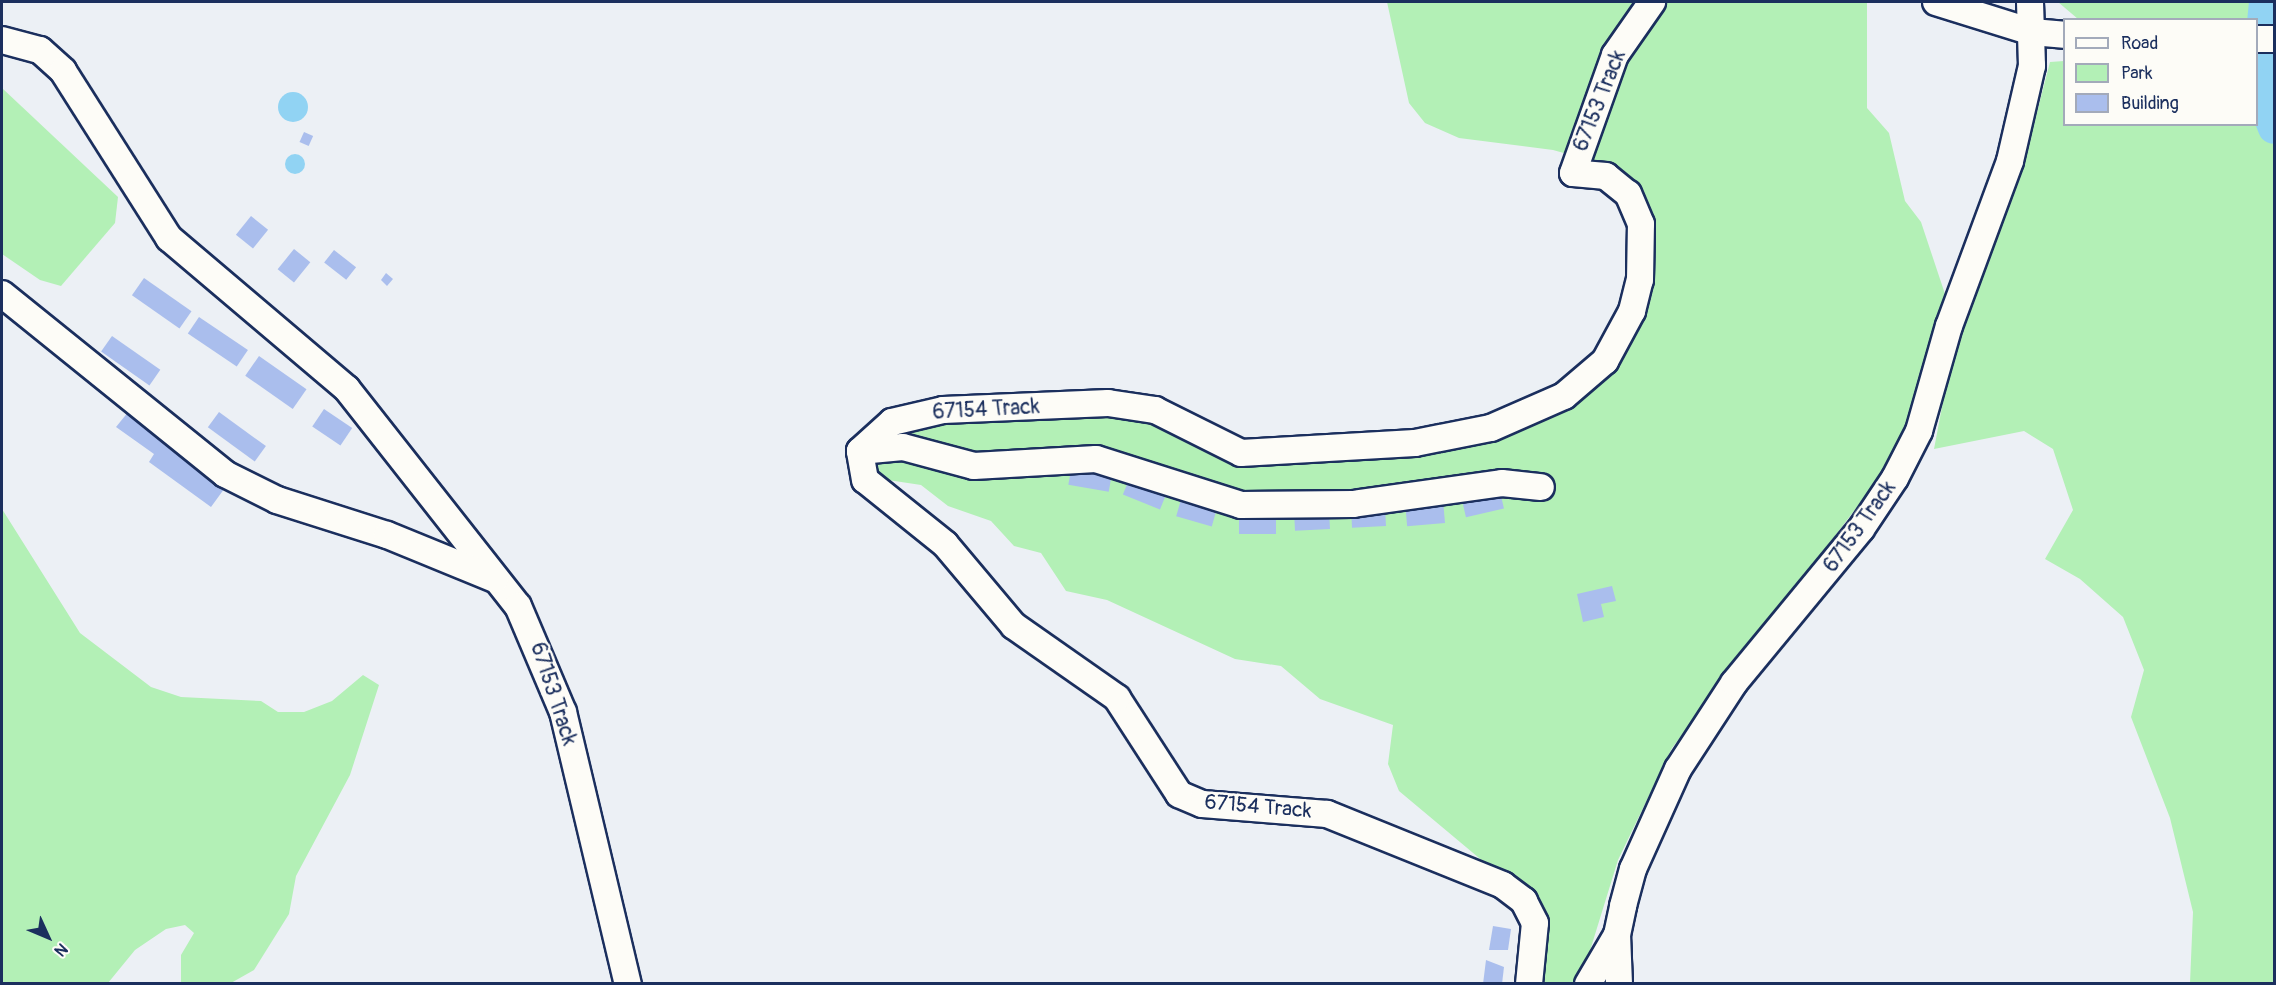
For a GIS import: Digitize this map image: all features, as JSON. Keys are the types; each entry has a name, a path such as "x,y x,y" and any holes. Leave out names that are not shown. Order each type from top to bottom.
{"street":[{"name":"67153 Track","path":"1573,173 1615,55 1652,2"},
{"path":"1936,2 2032,32 2063,35"},
{"name":"67153 Track","path":"1620,984 1617,935 1633,869 1678,769 1734,683 1896,478 1922,423 1952,317 2010,161 2032,66 2030,2"},
{"path":"2258,39 2274,39"},
{"name":"67153 Track","path":"2,40 40,50 63,71 181,252 347,388 518,606 549,671 628,984"},
{"name":"67154 Track","path":"1529,984 1535,923 1524,901 1503,885 1327,814 1202,804 1179,794 1117,698 1014,626 945,544 865,480 860,451 892,422 943,410 1133,405 1176,420 1225,449 1266,454 1454,438 1532,412 1583,383 1605,361 1632,311 1640,280 1641,224 1628,194 1606,176 1573,173"},
{"path":"2,294 76,358 249,488 387,535 495,579"},
{"path":"860,451 903,447 974,466 1096,459 1241,505 1353,504 1502,483 1541,487"},
{"path":"1588,984 1617,935"}],"green space":[{"path":"1387,2 1867,2 1867,108 1889,133 1905,201 1921,222 1949,306 1907,430 1877,481 1672,748 1618,860 1580,983 1533,983 1539,908 1399,791 1388,764 1393,725 1320,699 1281,666 1235,659 1107,600 1066,591 1041,553 1014,546 991,521 948,506 921,485 875,478 874,442 926,418 1128,410 1262,461 1564,403 1646,299 1654,235 1641,195 1614,167 1553,150 1459,138 1425,123 1409,103"},
{"path":"2058,2 2274,2 2274,27 2258,27 2258,18 2077,18"},
{"path":"2258,56 2274,56 2274,983 2190,983 2193,912 2170,818 2131,717 2144,670 2123,617 2080,579 2045,559 2073,510 2053,449 2024,431 1934,449 1953,349 2022,170 2050,62 2063,61 2063,126 2258,126"},
{"path":"2,88 118,197 115,223 61,286 40,280 2,254"},
{"path":"2,509 80,633 151,687 181,697 261,701 278,712 304,712 332,701 363,675 379,685 350,775 296,876 289,914 254,970 231,983 181,983 181,955 194,933 185,925 166,929 135,950 108,983 2,983"}],"water":[{"path":"293,92 303,97 308,107 303,117 293,122 283,117 278,107 283,97"},
{"path":"295,154 302,157 305,164 302,171 295,174 288,171 285,164 288,157"}],"building":[{"path":"304,132 313,136 309,146 300,142"},
{"path":"251,216 268,230 253,248 236,235"},
{"path":"294,249 310,262 294,282 278,269"},
{"path":"334,250 356,267 346,280 324,263"},
{"path":"386,273 393,279 387,286 381,280"},
{"path":"144,278 192,311 179,328 132,295"},
{"path":"199,317 248,350 237,367 188,334"},
{"path":"112,336 160,370 149,385 101,352"},
{"path":"259,356 307,389 293,409 245,376"},
{"path":"324,409 352,428 340,445 312,426"},
{"path":"129,411 227,485 211,507 149,462 154,454 116,427"},
{"path":"219,412 266,446 255,461 208,427"},
{"path":"1072,464 1112,471 1109,492 1068,485"},
{"path":"1130,477 1167,492 1160,510 1123,495"},
{"path":"1499,487 1504,508 1466,517 1461,496"},
{"path":"1182,496 1218,506 1212,526 1176,516"},
{"path":"1443,500 1445,523 1407,526 1405,503"},
{"path":"1385,507 1386,526 1352,528 1351,509"},
{"path":"1329,510 1330,529 1295,531 1294,512"},
{"path":"1239,517 1276,517 1276,534 1239,534"},
{"path":"1612,586 1616,601 1601,604 1604,617 1583,622 1577,594"},
{"path":"1493,926 1511,929 1508,950 1489,950"},
{"path":"1486,960 1504,967 1502,984 1483,984"}],"waterway":[{"path":"2258,75 2265,2"},
{"path":"2258,88 2274,128"}]}
